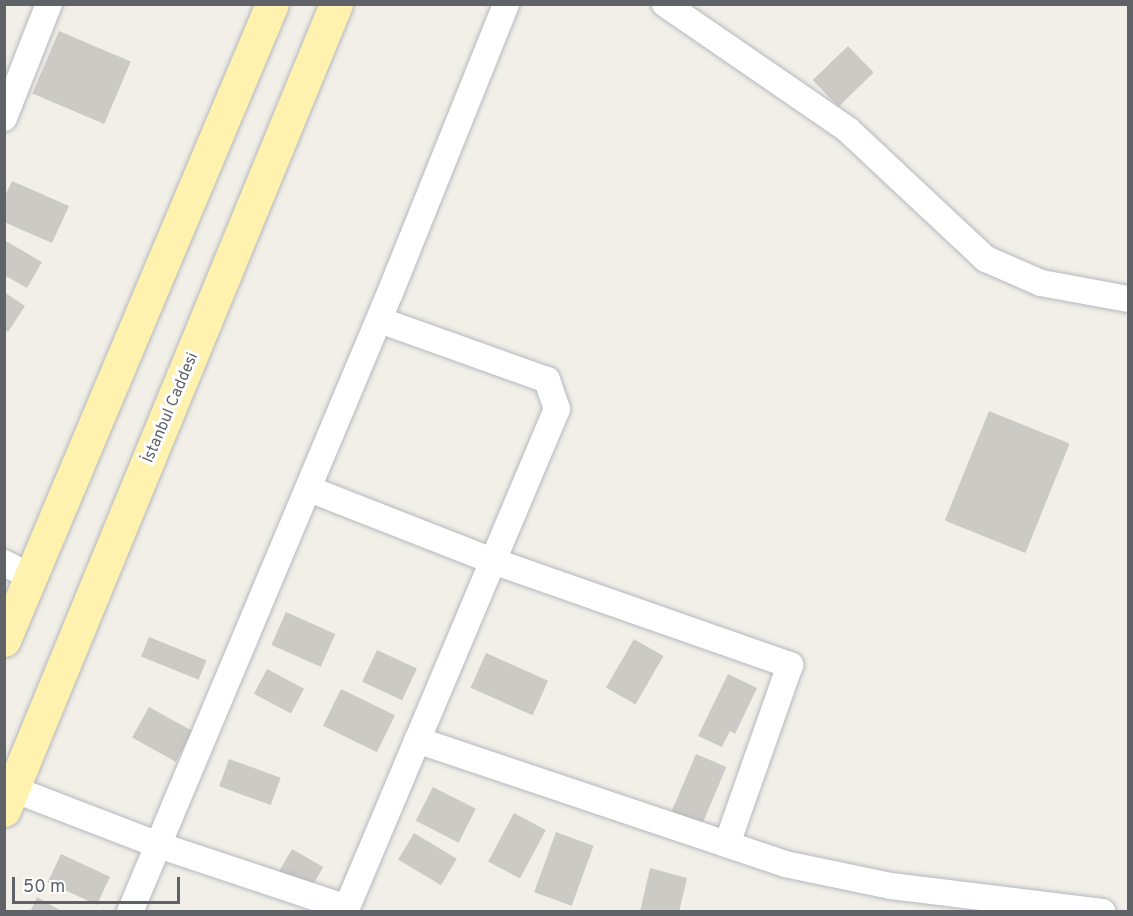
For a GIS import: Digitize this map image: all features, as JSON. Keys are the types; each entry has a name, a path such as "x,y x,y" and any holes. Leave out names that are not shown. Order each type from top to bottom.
{"main road":[{"path":"4,640 18,570 272,4"},
{"name":"İstanbul Caddesi","path":"9,800 336,4"}],"street":[{"path":"4,118 49,4"},
{"path":"130,912 379,320 506,4"},
{"path":"665,4 848,130 986,259 1041,284 1128,299"},
{"path":"9,800 158,845 346,910 557,408 547,380 379,320"},
{"path":"309,489 493,561 790,665 728,844"},
{"path":"417,740 785,864 891,886 1102,912"}],"building":[{"path":"59,31 131,61 104,124 32,94"},
{"path":"848,46 874,73 838,107 813,80"},
{"path":"12,181 69,206 52,243 4,222 4,198"},
{"path":"4,240 42,262 27,288 4,275"},
{"path":"4,292 25,306 8,332 4,329"},
{"path":"989,411 1070,444 1025,553 945,520"},
{"path":"286,612 335,634 321,667 271,645"},
{"path":"149,637 206,660 199,680 141,656"},
{"path":"634,639 663,656 635,704 606,687"},
{"path":"377,650 417,669 402,700 362,682"},
{"path":"486,653 548,681 533,715 471,688"},
{"path":"267,669 304,689 291,713 254,694"},
{"path":"728,674 757,688 735,734 730,731 722,747 698,736"},
{"path":"341,689 395,715 377,752 323,726"},
{"path":"149,707 193,731 176,762 132,738"},
{"path":"696,754 726,767 702,824 672,811"},
{"path":"229,759 281,778 271,805 219,786"},
{"path":"433,787 476,809 459,843 416,821"},
{"path":"514,813 546,830 520,878 488,862"},
{"path":"556,832 594,846 572,906 534,892"},
{"path":"414,833 457,859 441,885 398,860"},
{"path":"292,849 323,867 310,890 278,872"},
{"path":"61,854 110,877 97,905 48,882"},
{"path":"650,868 687,878 679,912 640,912"},
{"path":"37,897 63,912 30,912"}]}
